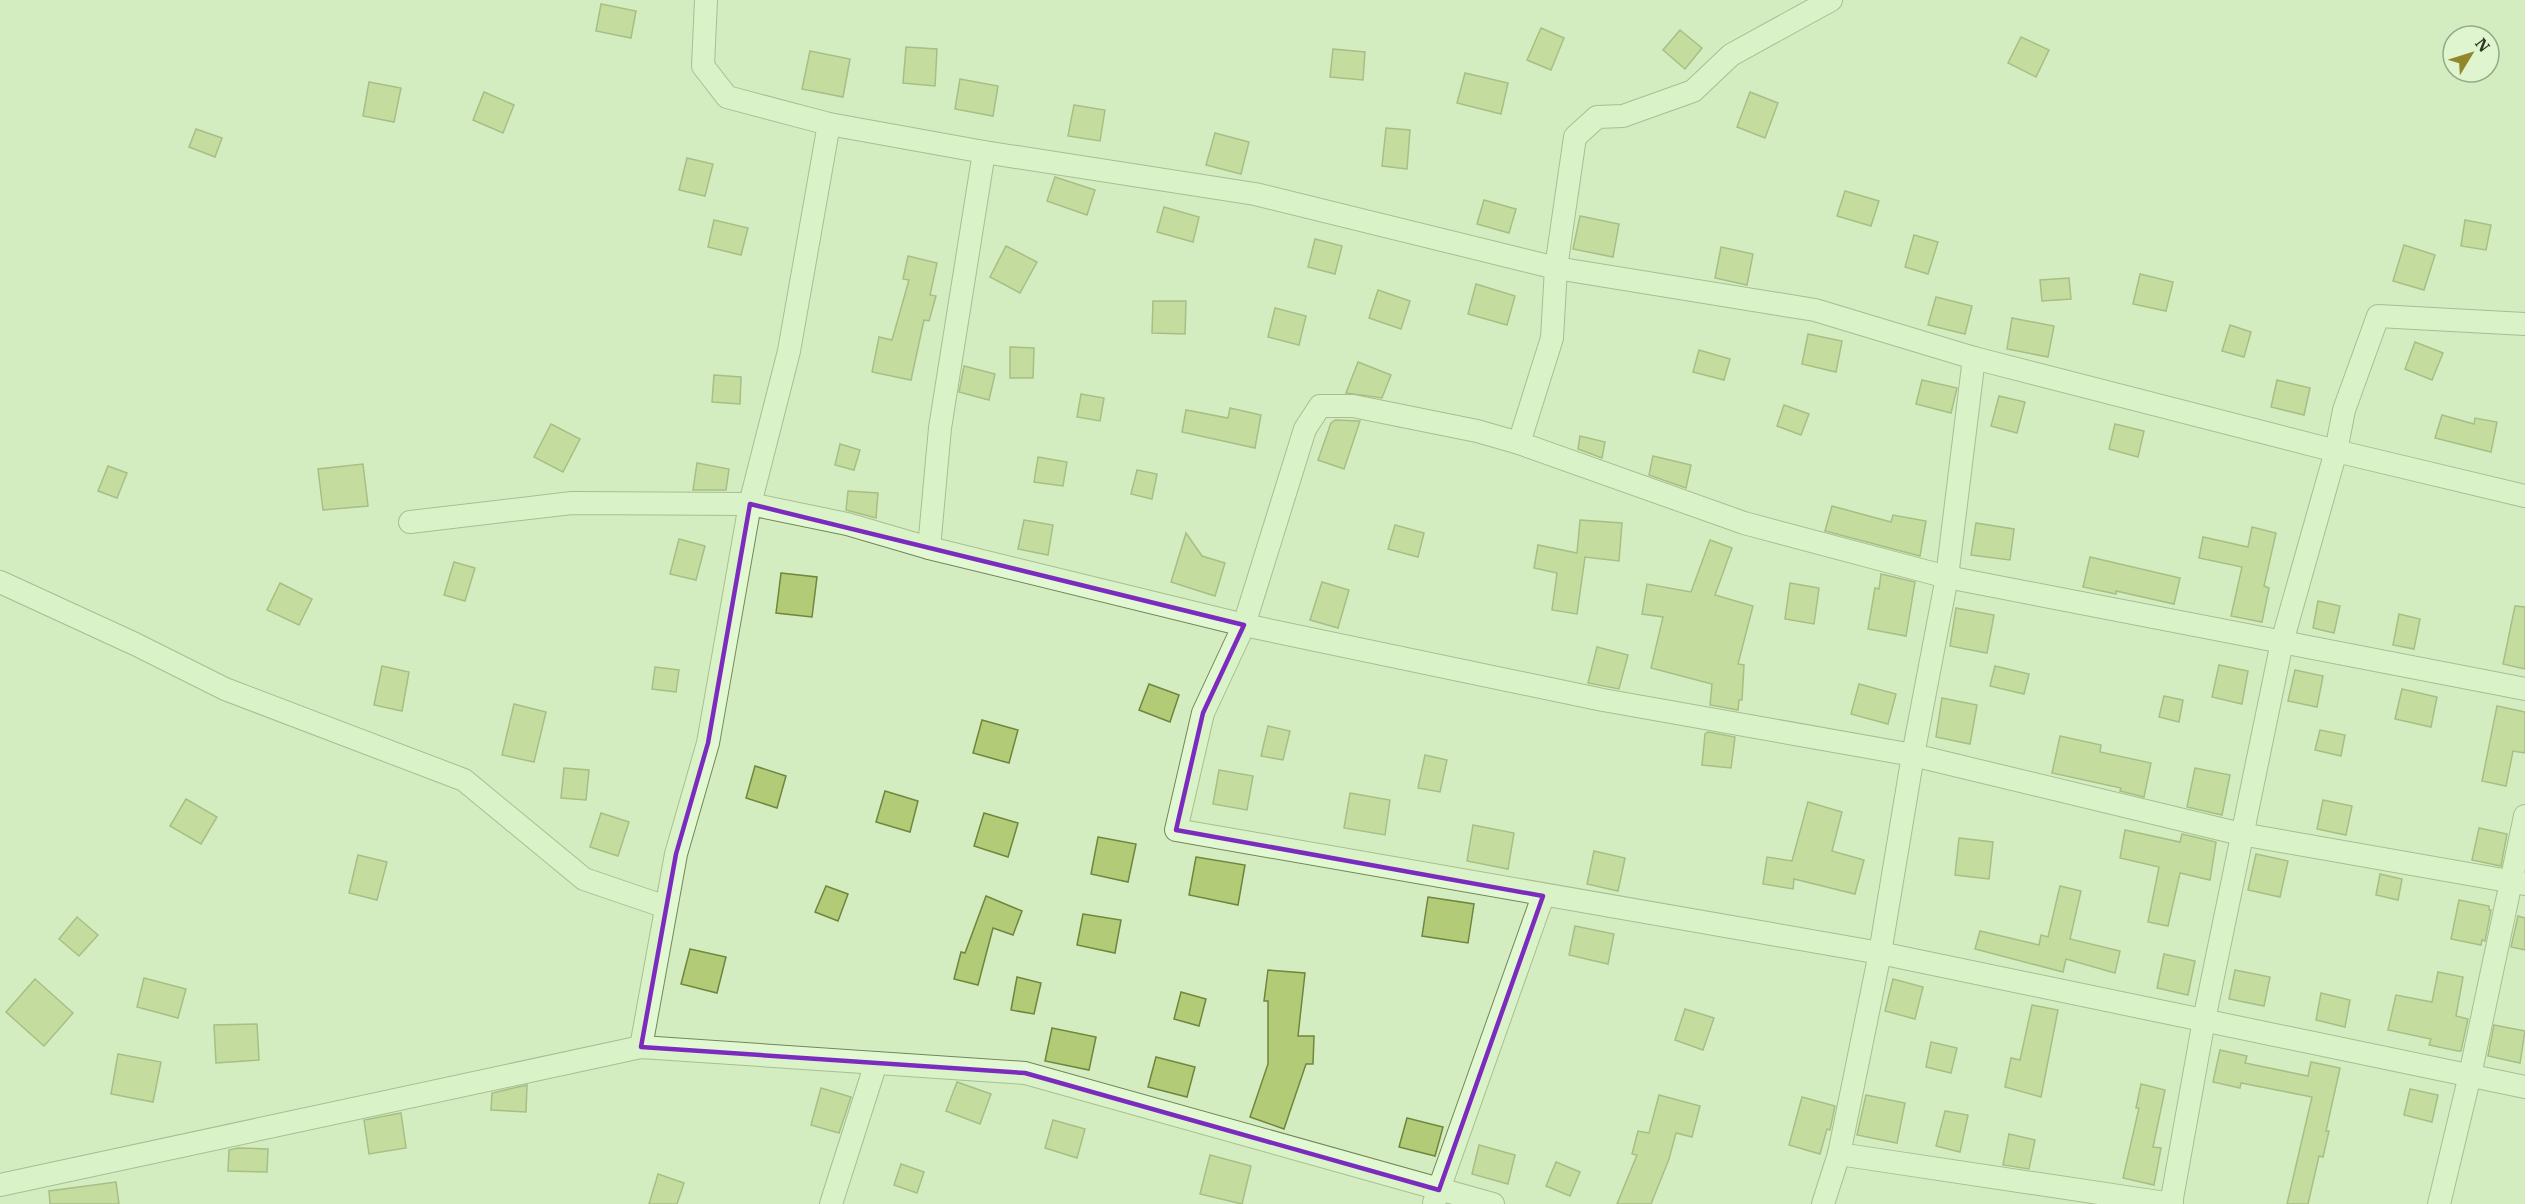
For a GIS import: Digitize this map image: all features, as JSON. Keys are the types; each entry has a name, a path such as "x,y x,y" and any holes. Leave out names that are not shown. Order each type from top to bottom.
{"street":[{"path":"706,0 703,66 727,97 829,124 984,152 1255,194 1556,268 1815,310 1974,358 2336,451 2525,496"},
{"path":"1519,443 1552,338 1556,268 1575,137 1597,117 1623,116 1693,91 1731,55 1832,0"},
{"path":"641,1047 676,854 708,743 750,504 789,351 829,124"},
{"path":"929,548 940,428 984,152"},
{"path":"1839,1154 2171,1204 2204,1020 2282,642 2336,451 2344,410 2378,316 2525,324"},
{"path":"1823,1204 1839,1154 1880,953 1913,755 1947,577 1974,358"},
{"path":"2525,689 1947,577 1744,523 1519,443 1477,431 1353,406 1320,406 1305,429 1244,625 1203,713 1176,830 1543,896 1880,953 2525,1087"},
{"path":"410,522 572,503 750,504 847,524 929,548 1244,625 1603,700 1913,755 2241,834 2519,882"},
{"path":"0,582 135,644 225,689 464,780 584,879 666,907"},
{"path":"2439,1204 2519,882 2525,816"},
{"path":"1436,1197 1543,896"},
{"path":"0,1185 641,1047 1025,1072 1436,1197 1493,1204"},
{"path":"831,1204 876,1063"}],"highlighted area":[{"path":"750,504 1244,625 1203,713 1176,830 1543,896 1439,1190 1025,1073 641,1047 676,854 708,743"}],"building":[{"path":"601,4 636,11 631,38 596,31"},
{"path":"1541,28 1564,38 1551,70 1527,60"},
{"path":"1680,30 1702,48 1685,69 1663,50"},
{"path":"2021,37 2049,50 2036,77 2008,63"},
{"path":"906,47 937,49 935,86 903,83"},
{"path":"1333,49 1365,52 1363,80 1330,77"},
{"path":"810,51 850,59 843,97 802,89"},
{"path":"1465,73 1508,83 1501,114 1457,103"},
{"path":"960,79 998,86 993,116 955,109"},
{"path":"369,82 401,88 394,122 363,116"},
{"path":"484,92 514,105 503,133 473,120"},
{"path":"1750,92 1778,103 1765,138 1737,127"},
{"path":"1074,105 1105,110 1100,141 1068,136"},
{"path":"1386,128 1410,130 1407,169 1382,166"},
{"path":"196,129 222,138 215,157 189,147"},
{"path":"1215,133 1249,142 1241,174 1206,165"},
{"path":"687,158 713,164 705,196 679,190"},
{"path":"1055,177 1095,190 1087,215 1047,201"},
{"path":"1845,191 1879,201 1871,226 1837,216"},
{"path":"1484,200 1516,209 1509,233 1477,224"},
{"path":"1164,207 1199,217 1193,242 1157,232"},
{"path":"1580,216 1619,224 1613,257 1573,249"},
{"path":"714,220 748,228 741,255 708,247"},
{"path":"2465,220 2491,225 2486,250 2461,246"},
{"path":"1914,235 1938,242 1928,274 1905,267"},
{"path":"1315,239 1342,246 1335,274 1308,267"},
{"path":"2404,245 2435,255 2424,290 2393,281"},
{"path":"1006,246 1037,262 1020,293 990,277"},
{"path":"1721,247 1753,254 1747,285 1715,278"},
{"path":"908,256 937,263 930,295 936,296 929,321 924,320 911,380 872,372 879,337 892,340 909,280 903,279"},
{"path":"2140,274 2173,282 2166,311 2133,304"},
{"path":"2069,278 2071,299 2042,301 2040,280"},
{"path":"1476,284 1515,296 1507,325 1468,314"},
{"path":"1378,290 1410,301 1401,329 1369,318"},
{"path":"1936,297 1972,306 1965,334 1928,325"},
{"path":"1153,301 1186,301 1185,334 1152,333"},
{"path":"1275,308 1306,316 1299,345 1268,337"},
{"path":"2012,318 2054,326 2048,357 2007,349"},
{"path":"2230,325 2251,332 2244,357 2222,351"},
{"path":"1808,334 1842,341 1836,372 1802,364"},
{"path":"2415,342 2443,353 2432,380 2405,369"},
{"path":"1010,347 1034,348 1033,378 1010,378"},
{"path":"1699,350 1730,359 1724,380 1693,372"},
{"path":"1358,362 1391,375 1382,398 1346,393"},
{"path":"964,366 995,374 989,400 959,392"},
{"path":"714,375 741,377 740,404 712,402"},
{"path":"1922,380 1957,388 1951,413 1916,404"},
{"path":"2277,380 2310,388 2304,415 2271,407"},
{"path":"1081,394 1104,398 1100,421 1077,417"},
{"path":"1999,396 2025,402 2017,433 1991,426"},
{"path":"1784,405 1809,414 1801,435 1777,426"},
{"path":"1230,408 1261,415 1255,448 1182,432 1186,410 1228,418"},
{"path":"2442,415 2474,424 2475,418 2497,422 2491,452 2435,438"},
{"path":"1335,420 1360,421 1344,469 1318,460 1331,423"},
{"path":"551,424 580,439 563,472 534,457"},
{"path":"2115,424 2144,431 2138,457 2109,449"},
{"path":"1580,436 1605,442 1602,458 1578,449"},
{"path":"840,444 860,450 854,470 835,465"},
{"path":"1653,456 1691,465 1686,488 1649,475"},
{"path":"1038,457 1067,462 1063,486 1034,482"},
{"path":"697,463 729,469 726,490 693,490"},
{"path":"363,464 368,506 323,510 318,469"},
{"path":"108,466 127,473 117,498 98,491"},
{"path":"1137,470 1157,474 1152,499 1131,494"},
{"path":"848,491 878,493 876,518 846,510"},
{"path":"1832,506 1891,522 1893,515 1926,521 1920,556 1825,531"},
{"path":"1024,520 1053,525 1048,555 1018,549"},
{"path":"1580,520 1622,523 1619,561 1585,557 1577,614 1552,610 1557,573 1534,568 1538,545 1577,553"},
{"path":"1976,523 2014,529 2010,560 1971,555"},
{"path":"1395,525 1424,533 1418,557 1388,549"},
{"path":"2252,527 2276,533 2264,586 2269,588 2262,622 2231,616 2242,567 2199,558 2203,537 2248,547"},
{"path":"1186,533 1202,556 1225,563 1215,596 1171,582"},
{"path":"679,539 705,546 696,580 670,574"},
{"path":"1710,540 1732,548 1715,595 1753,606 1738,664 1744,665 1742,700 1739,700 1738,710 1710,705 1712,684 1651,668 1663,617 1642,614 1647,584 1691,592"},
{"path":"2090,557 2180,578 2174,604 2116,591 2116,594 2083,587"},
{"path":"454,562 475,568 465,601 444,595"},
{"path":"781,573 817,577 812,617 776,613"},
{"path":"1881,574 1915,582 1906,636 1868,629 1875,588 1879,589"},
{"path":"1322,582 1349,590 1338,628 1310,620"},
{"path":"280,583 312,599 299,625 267,610"},
{"path":"1790,583 1819,588 1814,624 1785,619"},
{"path":"2318,601 2340,606 2334,633 2313,628"},
{"path":"2515,606 2525,607 2525,669 2503,664"},
{"path":"1956,608 1994,615 1987,653 1950,646"},
{"path":"2399,614 2420,619 2414,649 2393,645"},
{"path":"1597,647 1628,655 1619,689 1588,683"},
{"path":"2219,665 2248,671 2242,704 2212,697"},
{"path":"382,666 409,672 402,711 374,705"},
{"path":"1995,666 2029,674 2024,694 1990,686"},
{"path":"655,667 679,670 676,692 652,689"},
{"path":"2295,670 2323,676 2317,707 2288,701"},
{"path":"1149,684 1179,695 1170,722 1139,710"},
{"path":"1859,684 1896,694 1888,724 1851,714"},
{"path":"2402,689 2437,697 2431,727 2395,719"},
{"path":"2164,696 2183,700 2179,722 2159,717"},
{"path":"1942,698 1977,705 1970,744 1936,737"},
{"path":"514,704 546,712 534,762 502,755"},
{"path":"2497,706 2525,712 2525,753 2513,751 2506,786 2482,781"},
{"path":"982,720 1018,730 1009,763 973,753"},
{"path":"1268,726 1290,731 1283,760 1261,756"},
{"path":"2320,730 2345,735 2341,756 2315,750"},
{"path":"1708,732 1735,737 1731,768 1702,765 1705,734"},
{"path":"2060,736 2101,745 2100,752 2151,763 2144,797 2120,791 2121,788 2052,773"},
{"path":"1425,755 1447,760 1440,792 1418,788"},
{"path":"755,766 786,776 777,808 746,798"},
{"path":"564,768 589,770 586,800 561,798"},
{"path":"2195,768 2230,775 2222,815 2187,807"},
{"path":"1219,770 1253,776 1247,810 1213,804"},
{"path":"885,791 918,801 910,832 876,822"},
{"path":"1350,793 1390,800 1385,835 1344,828"},
{"path":"186,799 217,817 201,844 170,826"},
{"path":"2323,800 2352,806 2346,835 2317,829"},
{"path":"1808,802 1842,812 1832,851 1864,860 1855,894 1794,879 1793,889 1763,884 1767,857 1792,861"},
{"path":"601,813 629,822 618,856 590,847"},
{"path":"984,813 1018,823 1008,857 974,846"},
{"path":"1473,825 1514,833 1508,869 1467,861"},
{"path":"2479,828 2507,834 2501,866 2472,860"},
{"path":"2125,830 2180,842 2182,834 2216,842 2210,880 2180,873 2168,926 2148,922 2159,867 2120,858"},
{"path":"1098,837 1136,844 1128,882 1091,874"},
{"path":"1959,838 1993,842 1989,879 1955,875"},
{"path":"1594,851 1625,858 1618,891 1587,884"},
{"path":"2256,854 2288,861 2280,897 2248,890"},
{"path":"358,855 387,862 377,900 349,893"},
{"path":"1196,857 1245,865 1238,905 1189,895"},
{"path":"2380,874 2402,879 2398,900 2376,895"},
{"path":"826,886 848,894 838,921 815,912"},
{"path":"2060,886 2081,891 2070,939 2120,951 2115,973 2066,959 2063,972 1975,949 1980,931 2039,945 2041,935 2048,937"},
{"path":"986,896 1022,911 1013,935 993,928 978,985 954,979 961,952 965,953"},
{"path":"1428,897 1474,904 1468,943 1422,936"},
{"path":"2459,900 2489,906 2491,910 2485,941 2482,940 2481,945 2451,939"},
{"path":"1083,914 1121,920 1115,953 1077,945"},
{"path":"2518,916 2525,918 2525,950 2511,947"},
{"path":"77,917 98,935 79,956 59,939"},
{"path":"1575,926 1614,934 1608,964 1569,955"},
{"path":"690,949 726,957 717,993 681,984"},
{"path":"2164,954 2195,961 2188,995 2157,988"},
{"path":"1268,970 1305,973 1298,1036 1314,1036 1313,1064 1306,1064 1284,1129 1250,1117 1268,1064 1268,1001 1264,1001"},
{"path":"2235,970 2270,977 2264,1006 2229,999"},
{"path":"2438,972 2463,977 2456,1016 2468,1019 2461,1051 2429,1045 2431,1039 2388,1030 2396,995 2432,1002"},
{"path":"1017,977 1041,983 1034,1014 1011,1010"},
{"path":"144,978 186,989 178,1018 137,1007"},
{"path":"35,979 73,1013 44,1046 6,1012"},
{"path":"1893,979 1923,987 1915,1019 1885,1011"},
{"path":"1181,992 1206,999 1199,1026 1174,1019"},
{"path":"2321,993 2350,1000 2345,1027 2316,1020"},
{"path":"2032,1005 2058,1010 2041,1097 2005,1087 2011,1058 2020,1060"},
{"path":"1685,1009 1714,1018 1703,1050 1675,1040"},
{"path":"257,1024 259,1060 216,1063 214,1025"},
{"path":"2494,1025 2525,1031 2520,1063 2488,1056"},
{"path":"1052,1028 1096,1037 1089,1070 1045,1061"},
{"path":"1931,1042 1957,1048 1951,1073 1926,1067"},
{"path":"2220,1050 2247,1056 2245,1063 2308,1076 2311,1062 2340,1068 2326,1131 2329,1131 2323,1157 2319,1156 2308,1204 2287,1204 2312,1097 2241,1083 2240,1088 2213,1082"},
{"path":"118,1054 161,1062 153,1102 111,1094"},
{"path":"1156,1057 1195,1067 1187,1097 1148,1087"},
{"path":"957,1082 991,1094 980,1124 946,1111"},
{"path":"2141,1084 2165,1090 2153,1147 2161,1148 2154,1185 2123,1178 2139,1108 2136,1108"},
{"path":"527,1085 526,1112 491,1110 492,1093"},
{"path":"821,1088 851,1097 839,1133 811,1125"},
{"path":"2410,1089 2438,1095 2432,1122 2404,1115"},
{"path":"1659,1095 1700,1106 1692,1137 1676,1133 1669,1159 1651,1204 1617,1204 1637,1155 1632,1154 1638,1131 1649,1133"},
{"path":"1866,1095 1905,1103 1897,1143 1857,1135"},
{"path":"1802,1097 1835,1106 1830,1130 1827,1129 1820,1154 1789,1145"},
{"path":"1945,1111 1968,1115 1960,1152 1936,1146"},
{"path":"401,1113 406,1148 369,1154 364,1120"},
{"path":"1407,1118 1443,1127 1435,1156 1399,1147"},
{"path":"1053,1120 1085,1129 1077,1158 1045,1148"},
{"path":"2009,1134 2035,1140 2029,1169 2003,1165"},
{"path":"1479,1145 1515,1155 1508,1184 1472,1174"},
{"path":"268,1149 267,1172 228,1171 229,1150"},
{"path":"1210,1155 1251,1166 1242,1204 1200,1194"},
{"path":"1556,1162 1580,1172 1570,1196 1546,1186"},
{"path":"901,1164 924,1172 917,1193 894,1185"},
{"path":"658,1174 684,1183 677,1204 649,1204"},
{"path":"116,1182 119,1204 50,1204 49,1191"}]}
